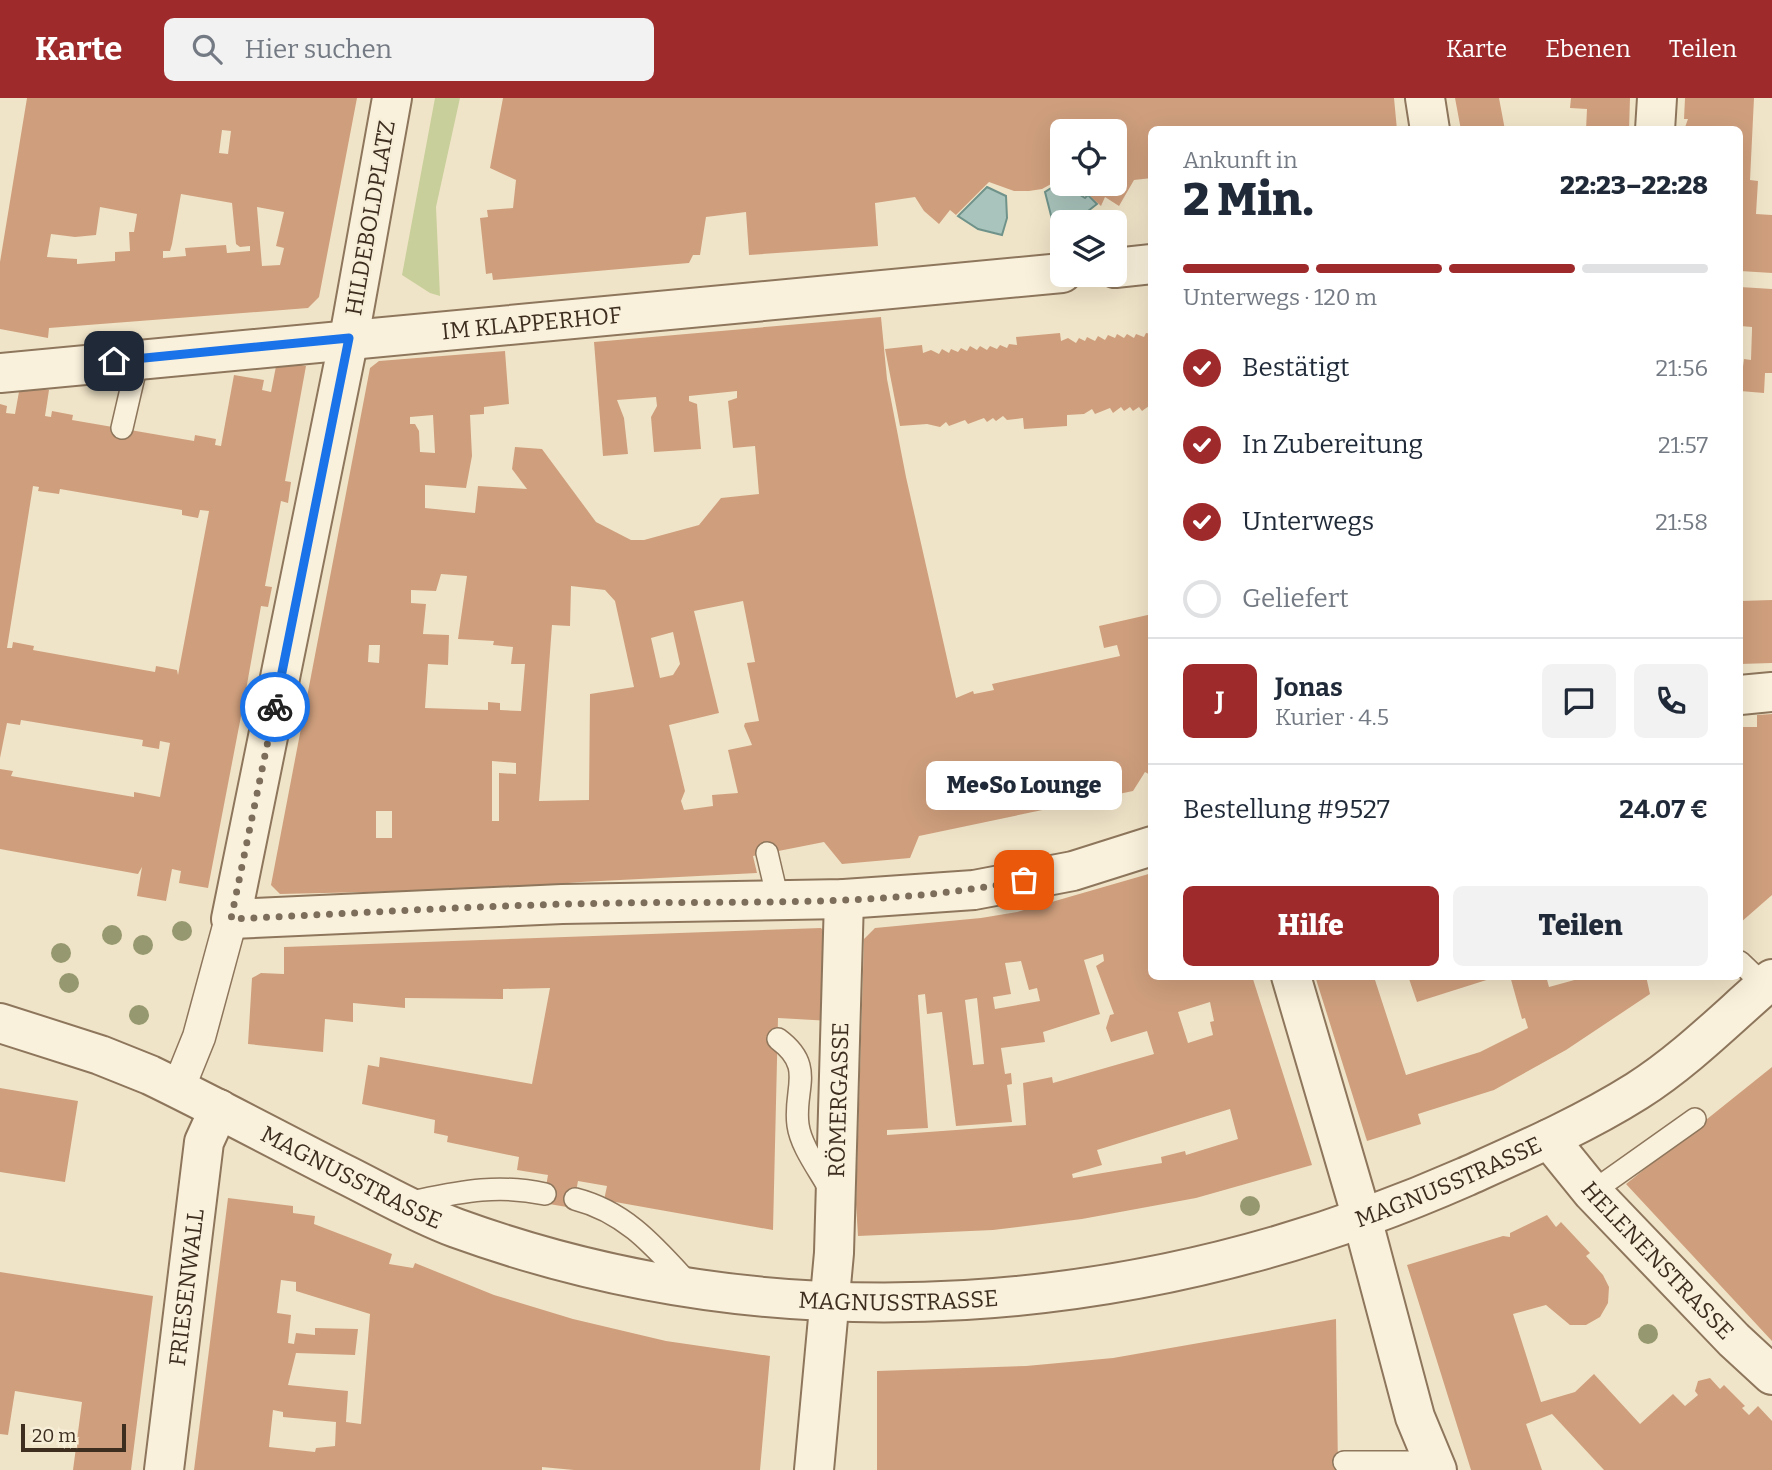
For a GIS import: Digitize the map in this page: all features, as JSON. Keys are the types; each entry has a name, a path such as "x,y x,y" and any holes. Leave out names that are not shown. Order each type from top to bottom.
{"street":[{"name":"HILDEBOLDPLATZ","path":"349,338 392,98"},
{"path":"1425,98 1429,126"},
{"path":"1655,126 1657,98"},
{"path":"1127,267 1148,264"},
{"name":"IM KLAPPERHOF","path":"0,373 349,338 687,311 1050,274"},
{"path":"178,1089 199,1037 231,919 349,338"},
{"path":"1743,695 1772,692"},
{"path":"231,919 562,904 844,899 974,890 1073,871 1148,847"},
{"name":"RÖMERGASSE","path":"814,1470 831,1301 840,1128 844,899"},
{"name":"MAGNUSSTRASSE","path":"0,1023 100,1055 178,1089 453,1227 566,1263 618,1275 690,1286 831,1301 981,1301 1134,1282 1217,1264 1362,1218 1423,1195 1549,1139 1640,1090 1759,975"},
{"path":"1292,980 1362,1218 1415,1417 1436,1466"},
{"name":"FRIESENWALL","path":"164,1470 204,1142 219,1109"},
{"name":"HELENENSTRASSE","path":"1549,1139 1592,1192 1734,1340 1772,1375"}],"lane":[{"path":"122,428 138,359"},
{"path":"767,853 778,900"},
{"path":"778,1039 797,1060 802,1078 798,1125 836,1201"},
{"path":"1592,1192 1695,1119"},
{"path":"402,1203 489,1187 514,1187 545,1194"},
{"path":"575,1199 618,1216 643,1234 690,1286"},
{"path":"1344,1462 1436,1466"}],"green space":[{"path":"435,98 460,98 436,207 440,296 430,293 402,275"}],"water":[{"path":"987,187 1006,196 1007,218 1002,235 978,229 958,216"},
{"path":"1050,189 1050,196 1089,196 1097,204 1089,210 1050,212 1045,192"}],"building":[{"path":"27,98 357,98 319,297 308,308 49,328 48,338 0,329 0,262","holes":["222,130 231,131 228,154 219,153","181,194 232,203 236,244 240,247 250,246 250,251 227,253 226,245 185,248 186,256 163,258 163,251 170,251","100,207 137,214 134,232 129,232 130,251 115,252 115,261 77,264 77,259 47,257 51,234 75,237 96,235","257,207 284,212 276,246 284,248 280,265 262,266"]},
{"path":"503,98 1394,98 1397,126 1148,126 1148,178 1134,180 1127,192 1127,119 1050,119 1050,185 1042,189 1014,191 989,182 956,215 950,210 939,224 924,211 915,197 875,203 878,246 749,255 746,212 706,217 700,255 693,255 689,263 493,280 492,273 486,274 480,218 488,217 487,210 513,208 516,180 490,168"},
{"path":"1455,98 1499,98 1504,126 1460,126"},
{"path":"1571,98 1630,98 1629,126 1586,126 1587,109 1570,108"},
{"path":"1685,98 1754,98 1750,180 1758,181 1756,214 1772,215 1772,273 1743,271 1743,126 1685,126 1688,119 1684,119"},
{"path":"1090,196 1125,196 1119,206 1105,197 1101,206"},
{"path":"1743,287 1772,289 1772,373 1765,373 1764,393 1743,391 1744,359 1751,360 1752,327 1743,326"},
{"path":"881,317 887,379 906,477 956,698 973,691 974,694 994,690 992,684 1120,656 1117,645 1104,648 1099,626 1148,615 1148,774 1145,772 1133,791 919,836 910,858 842,864 824,842 753,856 757,873 581,882 542,885 543,888 280,894 271,885 370,368 379,361 505,351 509,404 484,407 484,414 470,415 472,456 466,488 425,485 425,508 475,513 478,486 527,489 512,469 515,447 542,449 596,522 631,540 644,540 699,525 721,498 759,494 755,446 733,448 728,401 737,398 737,391 689,396 689,401 697,404 701,449 654,452 651,417 657,406 656,397 617,400 624,418 628,454 603,456 594,342","holes":["433,415 435,453 420,452 419,431 415,424 410,424 410,417","441,574 467,576 458,639 494,641 493,645 513,647 511,664 525,664 521,711 500,710 500,703 488,702 488,710 425,708 428,664 448,665 449,635 423,634 426,604 411,603 411,590 436,591","571,586 605,590 615,601 634,687 590,694 589,800 539,801 552,625 570,626","743,601 755,662 747,663 759,721 745,723 744,726 752,745 728,750 738,793 712,795 713,806 684,810 681,801 685,791 669,725 719,713 694,611","673,632 680,664 673,675 660,678 651,638","369,645 380,645 379,663 368,662","492,761 516,763 516,774 499,773 499,821 492,821","376,811 392,811 392,838 376,838"]},
{"path":"1060,333 1061,341 1068,338 1076,343 1079,338 1085,341 1087,337 1095,341 1098,336 1105,340 1108,335 1115,338 1117,334 1124,338 1127,334 1134,338 1136,334 1144,337 1148,333 1148,407 1142,411 1139,407 1133,411 1130,407 1124,411 1121,407 1113,413 1110,408 1095,414 1092,409 1084,414 1067,415 1067,426 1024,429 1023,418 1007,420 1003,416 996,421 993,418 987,422 984,418 968,424 965,420 949,426 946,422 940,427 927,424 900,426 885,349 922,345 923,353 931,350 939,354 942,349 949,353 951,349 958,352 961,348 967,351 970,346 977,350 980,346 987,350 990,346 997,349 1000,345 1007,348 1009,344 1017,345 1016,337"},
{"path":"277,361 306,366 285,481 291,482 288,503 281,501 265,586 272,587 268,607 261,606 246,690 252,691 248,712 242,711 208,888 179,883 181,871 172,869 166,901 137,896 142,867 138,874 0,849 0,769 13,771 11,776 134,797 134,792 160,797 170,743 160,741 159,749 142,746 143,740 21,720 20,725 7,723 0,758 0,404 7,406 6,413 15,414 20,386 49,390 45,416 51,417 52,411 73,415 72,420 194,441 195,435 216,439 215,445 221,446 234,375 264,380 262,390 271,392","holes":["33,486 39,487 38,491 59,494 60,489 182,510 182,515 198,518 200,510 209,511 178,675 177,670 156,666 155,672 33,650 34,646 13,642 12,648 7,648"]},
{"path":"1772,600 1772,663 1743,664 1743,601"},
{"path":"1772,714 1772,895 1743,920 1743,727 1757,727 1757,715"},
{"path":"1148,874 1148,980 1253,980 1312,1165 1196,1198 1082,1219 993,1230 858,1236 856,1204 864,939 875,928 1017,912","holes":["1103,954 1104,961 1096,966 1114,1014 1110,1015 1106,1028 1111,1042 1147,1031 1154,1054 1053,1083 1052,1077 1023,1083 1026,1125 887,1135 887,1130 928,1128 918,995 925,994 927,1014 942,1012 956,1126 1012,1122 1007,1085 1012,1084 1011,1073 1005,1074 1001,1048 1045,1042 1043,1032 1100,1014 1084,960","1021,961 1029,990 1037,988 1040,1001 995,1009 993,997 1011,994 1005,963","977,998 984,1064 973,1065 965,1000","1210,1002 1214,1021 1210,1022 1213,1035 1188,1043 1178,1012","1230,1109 1238,1139 1186,1155 1185,1151 1161,1157 1162,1163 1073,1178 1072,1174 1102,1165 1097,1150"]},
{"path":"821,928 832,941 831,1021 778,1018 773,1230 604,1200 607,1186 578,1181 573,1208 543,1203 548,1175 517,1170 519,1157 447,1142 448,1136 434,1133 435,1120 362,1104 368,1065 379,1067 380,1057 532,1084 550,988 503,989 503,999 405,998 405,1008 353,1003 353,1022 325,1019 323,1052 248,1044 252,978 261,973 284,974 284,947"},
{"path":"1316,980 1375,980 1406,1075 1480,1052 1528,1028 1525,1018 1522,1019 1511,980 1547,980 1549,987 1574,980 1647,980 1650,994 1566,1050 1494,1090 1418,1114 1421,1124 1367,1141"},
{"path":"1409,980 1487,980 1417,1002"},
{"path":"1772,1067 1772,1341 1626,1184"},
{"path":"0,1088 78,1101 65,1182 0,1172"},
{"path":"228,1198 293,1206 293,1213 315,1216 314,1224 392,1254 389,1264 413,1268 415,1263 494,1295 573,1319 666,1341 770,1356 760,1470 574,1470 542,1467 542,1470 194,1470","holes":["281,1280 296,1282 296,1291 370,1314 361,1424 346,1422 348,1391 288,1385 296,1353 355,1355 358,1329 315,1328 315,1335 296,1333 294,1344 288,1343 291,1315 277,1313","273,1410 283,1412 283,1417 336,1422 335,1446 316,1448 315,1452 269,1447"]},
{"path":"1547,1215 1556,1227 1561,1222 1590,1253 1586,1256 1603,1275 1609,1287 1608,1303 1600,1317 1586,1325 1570,1325 1546,1305 1513,1314 1541,1402 1575,1392 1594,1374 1640,1424 1673,1394 1685,1406 1698,1395 1695,1391 1698,1381 1710,1378 1720,1389 1724,1385 1745,1406 1742,1408 1749,1415 1758,1406 1772,1421 1772,1470 1604,1470 1552,1414 1526,1424 1542,1470 1471,1470 1407,1265 1503,1236 1510,1237 1510,1233"},
{"path":"0,1272 153,1296 131,1470 73,1470 82,1402 15,1391 8,1435 0,1434"},
{"path":"1336,1319 1338,1470 877,1470 877,1371 1026,1366 1113,1358"}],"way so far":[{"path":"275,707 231,919 562,904 844,899 974,890 1024,880"}],"place":[{"name":"Me•So Lounge","path":"1024,880"}],"route":[{"path":"114,361 349,338 275,707"}]}
